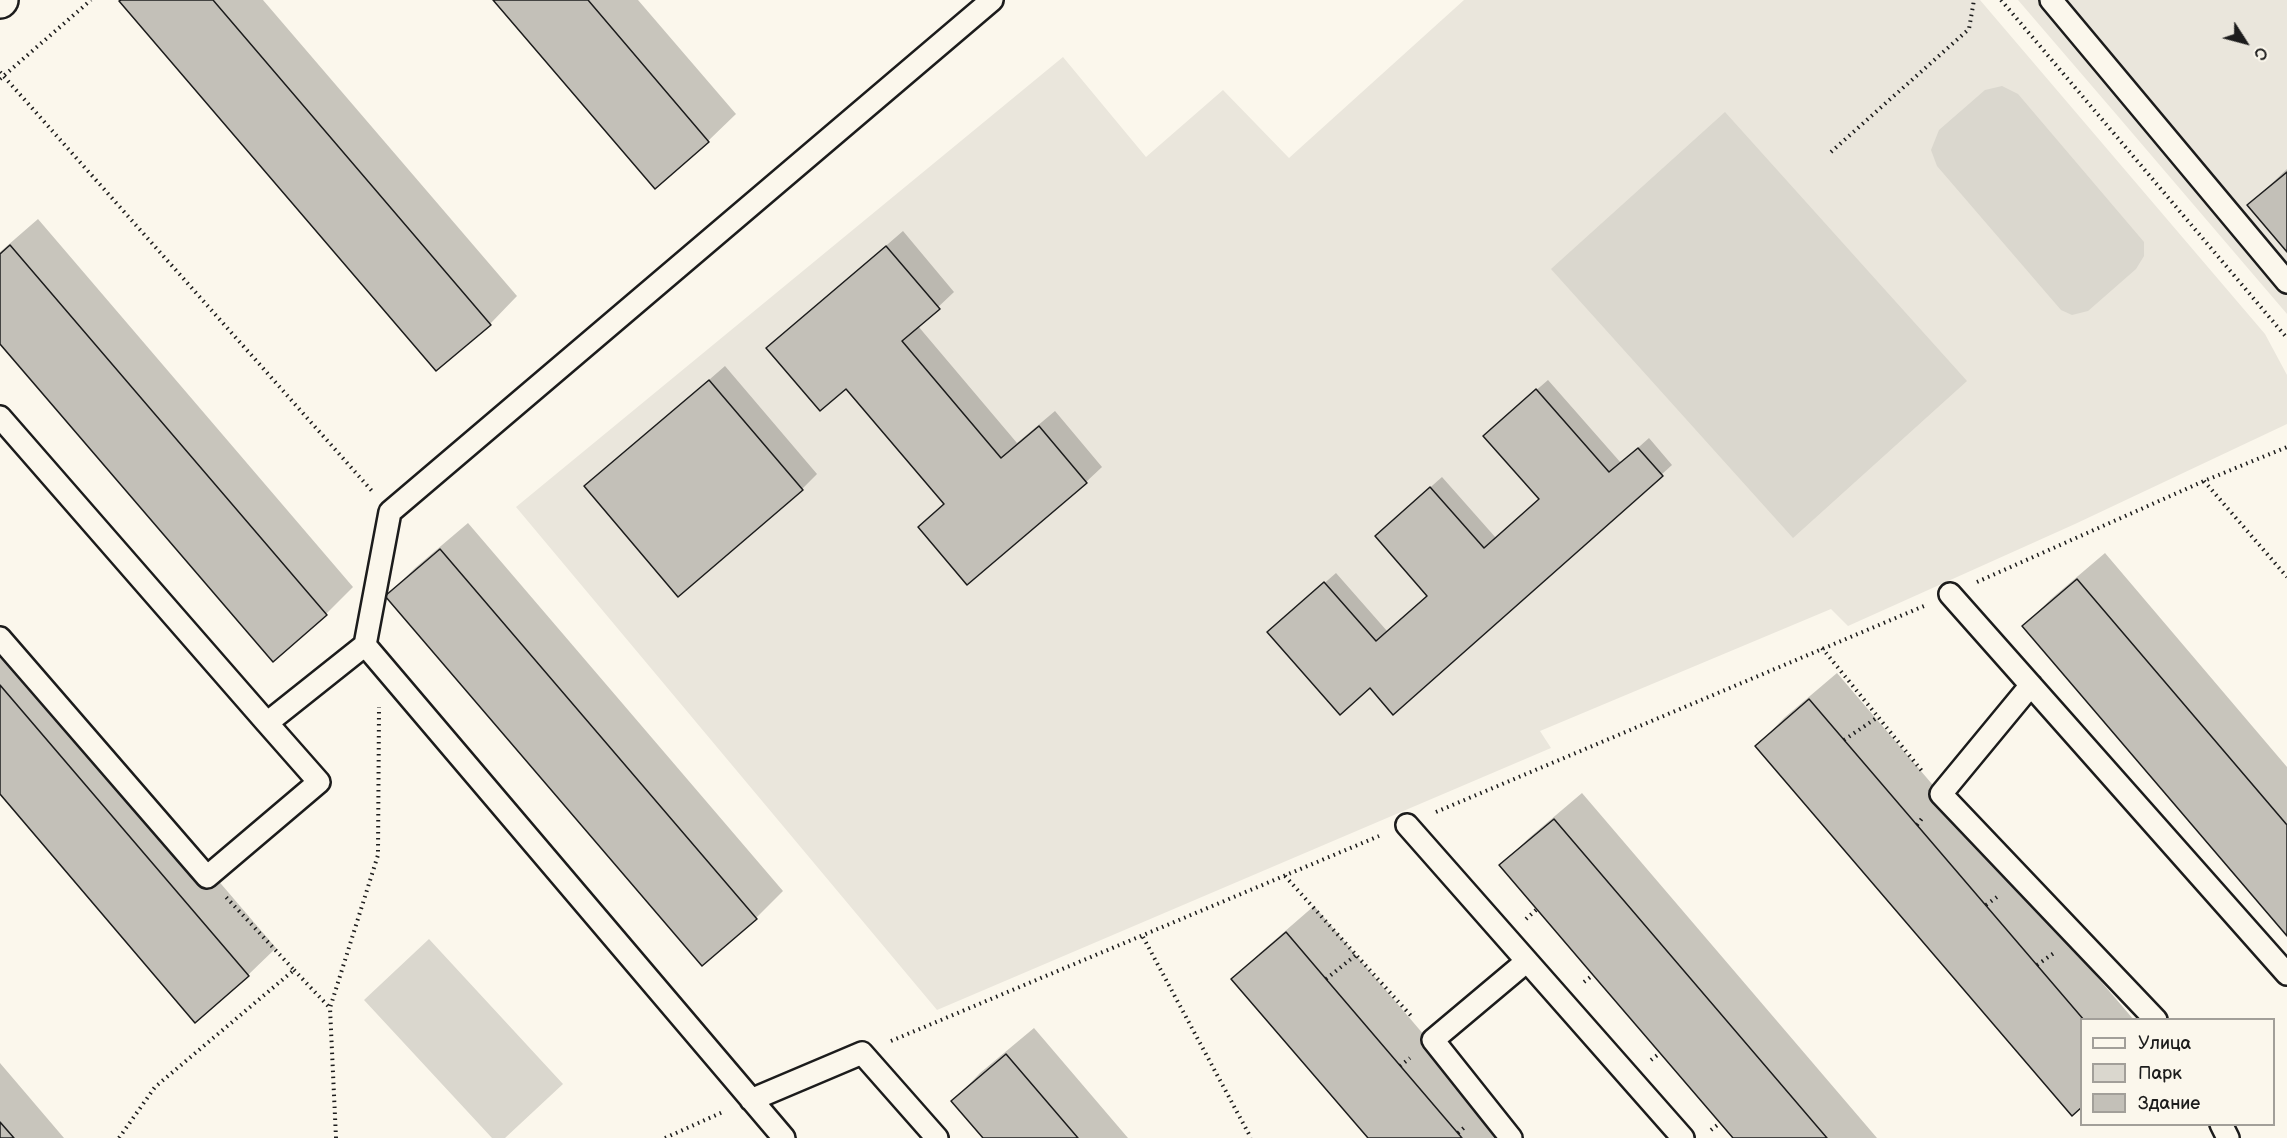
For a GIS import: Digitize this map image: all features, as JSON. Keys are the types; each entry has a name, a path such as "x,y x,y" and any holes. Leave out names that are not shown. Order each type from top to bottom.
{"lane":[{"path":"267,723 366,645 390,512 992,0"},
{"path":"2051,0 2287,282"},
{"path":"0,417 319,782 207,877 0,638"},
{"path":"1950,594 2287,974"},
{"path":"366,645 784,1138"},
{"path":"2031,685 1941,794 2154,1018"},
{"path":"1407,825 1683,1138"},
{"path":"1511,1138 1433,1040 1527,961"},
{"path":"751,1100 862,1053 937,1138"}],"path":[{"path":"2,78 92,0"},
{"path":"1832,152 1969,29 1974,0"},
{"path":"2001,0 2287,338"},
{"path":"0,72 2,78 390,512"},
{"path":"862,1053 1407,825 1950,594 2204,481 2287,447"},
{"path":"2204,481 2287,577"},
{"path":"1822,648 1941,794"},
{"path":"336,1138 330,1008 378,855 380,661"},
{"path":"1844,740 1878,717"},
{"path":"1285,876 1433,1040"},
{"path":"207,877 330,1008"},
{"path":"1143,937 1251,1138"},
{"path":"1326,979 1356,955"},
{"path":"118,1138 155,1087 294,970"},
{"path":"665,1138 751,1100"}],"shaded area":[{"path":"1464,0 1980,0 2265,334 2287,375 2287,424 2075,524 1848,626 1831,609 1540,731 1551,748 937,1010 516,507 1063,57 1146,157 1223,90 1289,158"},
{"path":"2018,0 2287,0 2287,314 2116,114"}],"green space":[{"path":"2002,86 2018,94 2144,242 2144,256 2136,269 2088,311 2072,315 2061,310 1937,166 1931,150 1939,130 1985,90"},
{"path":"1725,112 1967,381 1793,538 1551,269"},
{"path":"429,939 563,1084 505,1138 492,1138 364,1000"}],"building":[{"path":"213,0 491,325 436,371 119,1"},
{"path":"493,0 588,0 709,142 655,189"},
{"path":"2287,172 2287,252 2247,205"},
{"path":"10,245 327,615 273,662 0,344 0,254"},
{"path":"886,246 940,309 902,341 1001,458 1039,426 1087,483 967,585 918,527 944,504 846,389 820,411 766,348"},
{"path":"709,380 803,490 678,597 584,486"},
{"path":"1536,389 1609,472 1638,448 1663,476 1393,715 1370,688 1340,715 1267,632 1324,582 1376,641 1427,596 1375,536 1430,487 1484,548 1539,499 1483,436"},
{"path":"440,549 757,919 702,966 385,596"},
{"path":"2077,579 2287,825 2287,936 2022,626"},
{"path":"0,685 249,976 195,1023 0,794"},
{"path":"1809,699 2082,1018 2080,1018 2080,1109 2072,1116 1755,746"},
{"path":"1554,819 1827,1138 1733,1138 1593,975 1499,865"},
{"path":"1286,932 1462,1138 1368,1138 1231,979"},
{"path":"1006,1054 1078,1138 983,1138 951,1101"},
{"path":"0,1122 14,1138 0,1138"}]}
